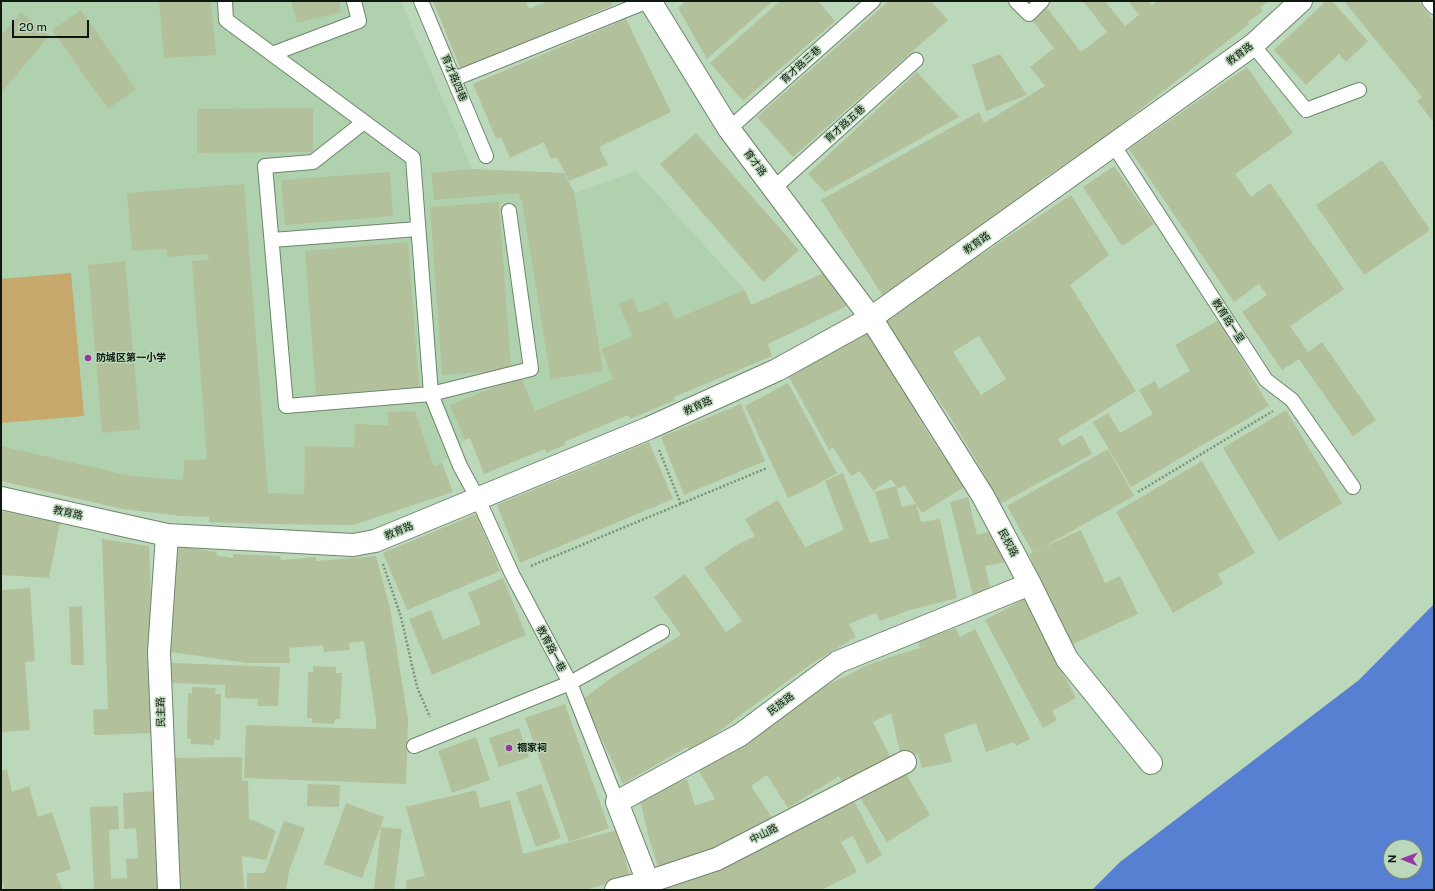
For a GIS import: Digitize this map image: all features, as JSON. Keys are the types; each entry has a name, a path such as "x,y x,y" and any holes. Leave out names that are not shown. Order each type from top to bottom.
{"street":[{"name":"教育路","path":"1,498 167,535 353,545 375,541 649,428 777,370 871,318 1114,146 1253,45 1301,1"},
{"name":"育才路","path":"652,2 729,129 871,318"},
{"name":"民权路","path":"871,318 983,496 1030,584 1067,659 1151,763"},
{"name":"民主路","path":"167,535 158,652 169,890"},
{"name":"民族路","path":"617,802 740,735 838,662 1030,584"},
{"name":"中山路","path":"616,890 648,882 716,859 905,762"},
{"path":"617,802 648,882"}],"lane":[{"name":"教育路一巷","path":"225,1 226,20 413,158 431,394 460,466 478,499 512,574 570,683 617,802"},
{"path":"272,54 359,20 354,1"},
{"name":"育才路四巷","path":"421,1 486,156"},
{"name":"育才路三巷","path":"729,129 873,1"},
{"path":"1016,1 1029,14 1042,1"},
{"path":"1429,1 1434,7"},
{"path":"454,79 652,2"},
{"path":"1253,45 1306,110 1359,90"},
{"name":"育才路五巷","path":"774,188 916,60"},
{"path":"364,122 313,162 265,166 286,406 431,394 530,369 510,211"},
{"name":"教育路一里","path":"1114,146 1266,380 1292,400 1353,488"},
{"path":"272,240 418,229"},
{"path":"414,746 570,683 662,632"}],"path":[{"path":"1138,492 1292,400"},
{"path":"649,428 681,504"},
{"path":"512,574 767,468"},
{"path":"375,541 401,617 417,687 439,735"}],"shaded area":[{"path":"1,1 401,1 472,169 564,173 575,193 636,171 745,290 675,319 667,301 639,313 633,298 619,304 632,336 601,349 613,379 465,440 442,463 434,466 415,411 389,412 388,425 355,424 354,447 305,446 304,494 264,493 207,459 184,460 182,516 123,509 1,481"},
{"path":"71,273 84,416 1,423 1,279"}],"water":[{"path":"1434,604 1434,890 1092,890 1120,862 1359,680"}],"building":[{"path":"159,1 211,1 216,55 164,58"},
{"path":"291,1 339,1 341,12 297,23"},
{"path":"433,1 526,1 529,9 548,1 611,1 613,5 461,70"},
{"path":"686,1 773,1 707,59 678,8"},
{"path":"780,1 818,1 835,21 743,101 710,63"},
{"path":"889,1 931,1 948,20 793,157 757,117"},
{"path":"1083,1 1105,1 1125,26 1139,15 1128,1 1149,1 1152,5 1157,1 1269,1 1260,7 1263,11 1248,22 1249,24 1092,147 1038,182 1041,187 883,296 821,200 979,112 984,123 1045,86 1030,67 1054,48 1032,20 1047,8 1081,52 1107,32"},
{"path":"1326,1 1332,1 1368,41 1346,62 1339,54 1306,85 1274,50"},
{"path":"1344,1 1418,1 1434,21 1434,123 1417,101 1422,97"},
{"path":"81,10 136,89 108,109 52,30"},
{"path":"21,12 49,36 1,93 1,36"},
{"path":"626,19 671,112 599,147 608,165 569,181 557,157 551,159 544,142 510,158 501,137 496,139 473,84"},
{"path":"1000,54 1027,95 986,111 972,65"},
{"path":"1247,67 1293,133 1235,174 1251,197 1270,183 1344,289 1290,326 1308,352 1322,342 1376,420 1353,436 1299,359 1282,370 1242,312 1267,295 1259,284 1234,302 1129,149"},
{"path":"917,72 959,117 825,192 808,174"},
{"path":"313,108 313,152 197,153 197,109"},
{"path":"696,133 799,250 763,282 660,164"},
{"path":"1382,160 1430,230 1364,275 1316,205"},
{"path":"1114,166 1154,224 1122,246 1083,187"},
{"path":"472,169 564,173 574,193 603,371 551,379 522,202 518,193 434,200 431,173"},
{"path":"390,172 393,216 285,225 281,180"},
{"path":"244,184 268,493 304,494 305,446 354,447 355,424 388,425 388,412 415,411 434,466 442,463 453,492 353,525 263,524 209,522 209,517 182,516 123,509 1,481 1,446 131,476 183,480 184,460 207,459 192,261 209,260 208,254 167,257 166,249 132,251 127,193"},
{"path":"1071,195 1109,255 1070,285 1136,391 1058,439 1062,446 1082,435 1092,454 1000,504 982,470 949,415 882,319","holes":["979,336 1006,379 981,395 953,352"]},
{"path":"499,202 511,370 442,375 430,207"},
{"path":"408,242 419,387 316,395 305,251"},
{"path":"125,261 140,429 102,433 88,265"},
{"path":"824,273 847,306 768,344 772,356 674,397 675,400 630,419 628,415 564,442 565,445 546,453 545,449 484,474 470,438 465,440 450,405 521,377 535,411 613,379 601,349 632,336 619,304 633,298 639,313 667,301 675,319 745,290 751,305"},
{"path":"1219,320 1269,406 1131,487 1093,422 1108,413 1120,433 1153,414 1139,390 1155,381 1159,389 1190,371 1175,345"},
{"path":"870,331 926,430 945,459 949,457 966,486 922,513 904,485 898,489 891,479 873,491 860,471 851,476 833,447 829,450 789,377"},
{"path":"788,383 837,473 788,498 745,406"},
{"path":"741,404 765,461 684,495 661,437"},
{"path":"1286,410 1342,503 1279,541 1223,448"},
{"path":"649,442 673,499 520,563 497,505"},
{"path":"1108,449 1134,496 1033,553 1007,506"},
{"path":"1202,461 1255,553 1218,574 1223,584 1173,613 1116,512"},
{"path":"843,473 870,543 889,538 875,492 896,486 902,507 916,504 921,522 940,519 957,598 910,610 880,621 876,613 849,624 856,637 814,662 739,716 692,753 687,747 623,784 583,699 614,676 681,635 654,597 685,574 726,632 742,621 704,568 733,547 755,536 745,519 778,500 805,547 844,530 825,481"},
{"path":"968,497 977,535 997,530 1005,562 985,566 991,591 973,596 950,502"},
{"path":"1,511 60,523 49,578 1,575"},
{"path":"476,514 500,571 407,610 383,553"},
{"path":"1081,530 1105,583 1120,576 1138,614 1071,645 1029,554"},
{"path":"102,539 149,546 156,733 94,735 93,710 108,709"},
{"path":"179,546 217,552 216,555 233,558 233,554 280,556 281,560 316,557 316,561 376,556 390,608 408,719 406,784 244,778 246,725 376,729 376,718 364,641 349,643 350,650 324,652 323,645 289,648 290,663 247,663 164,651"},
{"path":"503,578 526,635 432,675 409,619 431,610 443,640 481,624 468,593"},
{"path":"30,588 35,661 25,662 30,730 1,732 1,590"},
{"path":"1024,599 1076,698 1052,711 1057,720 1043,728 985,620"},
{"path":"82,606 84,665 71,665 69,607"},
{"path":"956,628 960,637 975,629 1030,739 1016,746 1014,742 986,752 976,723 944,734 952,762 922,768 918,754 901,757 891,713 873,722 893,762 844,786 839,776 788,808 767,775 751,786 773,819 734,843 658,867 648,835 640,799 652,796 651,790 687,779 695,806 715,799 699,771 801,698 868,665 920,648 918,641"},
{"path":"171,663 280,667 278,706 257,706 258,699 225,698 225,685 170,683"},
{"path":"313,666 336,667 336,673 342,673 340,719 335,719 334,724 312,723 312,718 307,718 308,672 313,672"},
{"path":"192,687 216,688 215,694 221,694 220,740 214,739 214,745 191,744 191,739 187,739 188,693 192,693"},
{"path":"565,704 609,828 569,842 525,718"},
{"name":"禤家祠","path":"519,728 529,757 499,767 489,738"},
{"path":"476,737 490,780 452,793 438,751"},
{"path":"242,757 242,781 248,781 249,819 276,831 266,860 242,856 244,890 176,890 175,758"},
{"path":"902,767 930,815 887,842 858,794"},
{"path":"7,769 12,792 29,786 38,817 52,812 71,869 56,874 63,890 5,890 1,877 1,771"},
{"path":"308,784 340,785 339,807 307,806"},
{"path":"541,784 561,838 536,847 516,793"},
{"path":"476,790 480,808 510,800 523,854 618,830 630,878 584,890 406,890 406,880 425,876 406,807"},
{"path":"160,791 165,890 94,890 90,807 118,806 119,829 109,830 111,879 127,878 126,859 138,858 136,828 124,829 123,793"},
{"path":"851,795 882,855 867,864 853,836 841,842 857,872 821,890 655,890"},
{"path":"346,803 384,817 362,878 324,864"},
{"path":"284,821 305,828 289,871 286,890 247,890 247,873 265,873"},
{"path":"381,827 402,829 394,890 374,890"}],"place":[{"name":"防城区第一小学","path":"88,358"},
{"name":"禤家祠","path":"509,748"}]}
